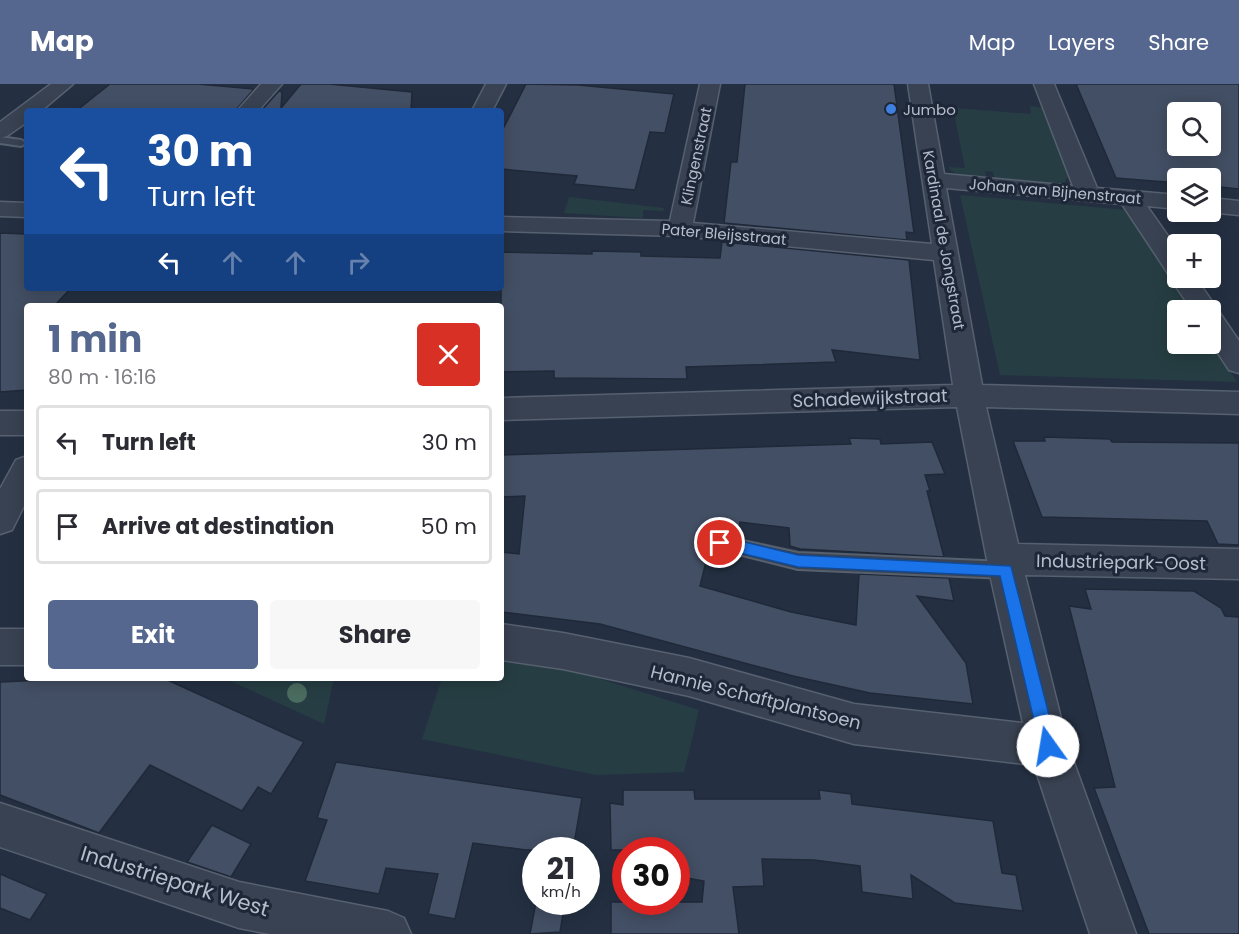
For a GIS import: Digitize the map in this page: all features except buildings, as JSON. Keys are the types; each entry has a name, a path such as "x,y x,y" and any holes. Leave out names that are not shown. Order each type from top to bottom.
{"street":[{"path":"31,108 63,84"},
{"path":"250,108 272,84"},
{"path":"484,108 496,84"},
{"name":"Klingenstraat","path":"681,229 710,84"},
{"name":"Kardinaal de Jongstraat","path":"918,84 969,396 1005,565"},
{"path":"1044,84 1088,194"},
{"path":"0,132 24,113"},
{"name":"Johan van Bijnenstraat","path":"933,180 1167,201"},
{"path":"1130,198 1167,253"},
{"path":"1221,206 1239,207"},
{"path":"0,209 24,210"},
{"name":"Pater Bleijsstraat","path":"504,224 681,229 946,253"},
{"path":"1221,336 1239,363"},
{"name":"Schadewijkstraat","path":"504,409 969,396 1239,404"},
{"path":"0,423 24,423"},
{"path":"0,520 24,475"},
{"name":"Industriepark-Oost","path":"1005,565 1239,564"},
{"path":"1005,565 1048,746 1113,934"},
{"name":"Hannie Schaftplantsoen","path":"504,642 563,651 689,677 854,724 1048,746"},
{"path":"0,647 24,646"},
{"name":"Industriepark West","path":"0,825 238,905 388,934"}],"lane":[{"path":"0,140 21,143"},
{"path":"720,543 798,561 1005,565"}],"green space":[{"path":"1030,106 1045,108 1072,177 1068,177 1064,183 1059,184 995,179 993,172 985,171 986,178 959,175 950,170 949,167 965,168 953,108 1031,114"},
{"path":"960,195 1126,210 1167,273 1167,288 1177,288 1184,300 1167,300 1167,354 1219,354 1237,382 1000,375"},
{"path":"569,197 664,208 663,211 643,210 643,218 564,213"},
{"path":"504,662 553,668 591,676 699,710 684,772 596,775 422,739 441,681 504,681"},
{"path":"231,681 333,681 324,724"}],"place":[{"name":"Jumbo","path":"891,109"}],"route":[{"path":"720,543 798,561 1006,570 1048,746"}]}
